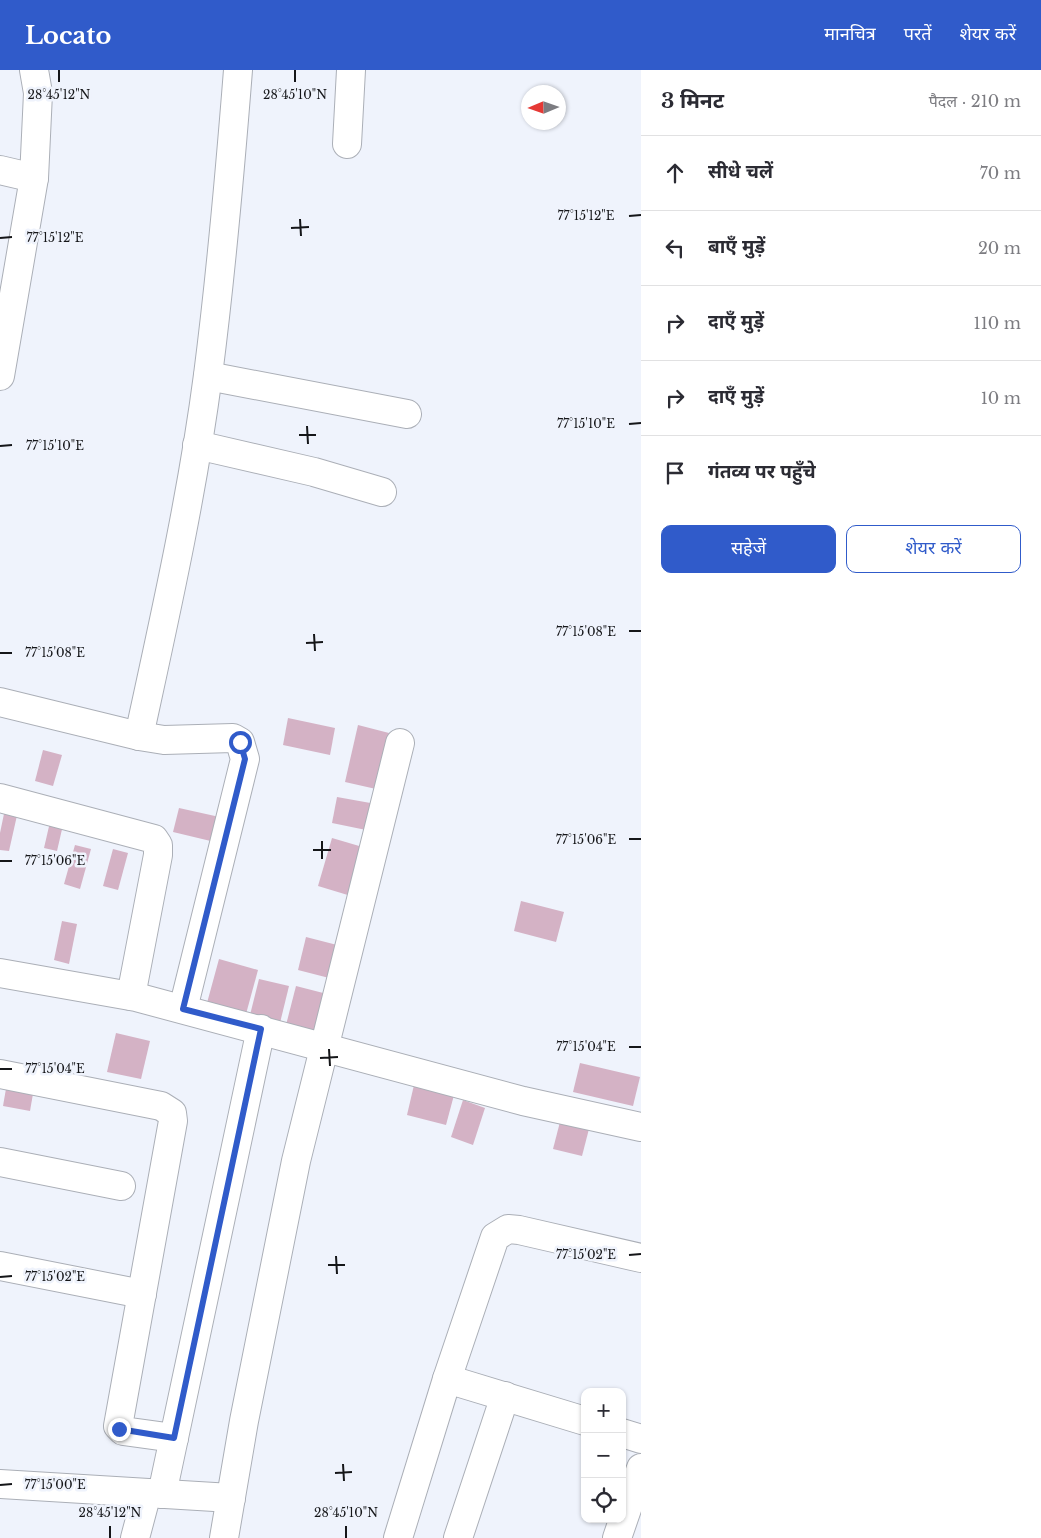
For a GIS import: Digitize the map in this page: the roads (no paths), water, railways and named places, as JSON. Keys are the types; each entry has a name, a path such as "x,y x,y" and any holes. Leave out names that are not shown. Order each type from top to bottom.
{"street":[{"path":"0,376 11,244 34,178 38,93 34,70"},
{"path":"139,736 178,553 208,376 224,234 238,70"},
{"path":"347,144 351,70"},
{"path":"0,170 34,178"},
{"path":"208,376 407,414"},
{"path":"197,445 314,472 382,492"},
{"path":"0,702 139,736 164,740 233,738 240,742 245,759 183,1009"},
{"path":"224,1538 294,1170 400,743"},
{"path":"0,798 154,838 158,846 158,855 131,996"},
{"path":"0,973 131,996 261,1029 323,1048 523,1101 641,1127"},
{"path":"135,1538 155,1494 174,1438 261,1029"},
{"path":"0,1074 161,1106 172,1113 173,1121 118,1426 123,1431 174,1438"},
{"path":"0,1162 121,1186"},
{"path":"398,1538 447,1379 495,1237 508,1229 519,1230 641,1258"},
{"path":"0,1266 142,1294"},
{"path":"447,1379 581,1420"},
{"path":"458,1538 505,1396"},
{"path":"626,1434 641,1439"},
{"path":"617,1538 641,1468"},
{"path":"0,1484 45,1485 231,1498"}]}
